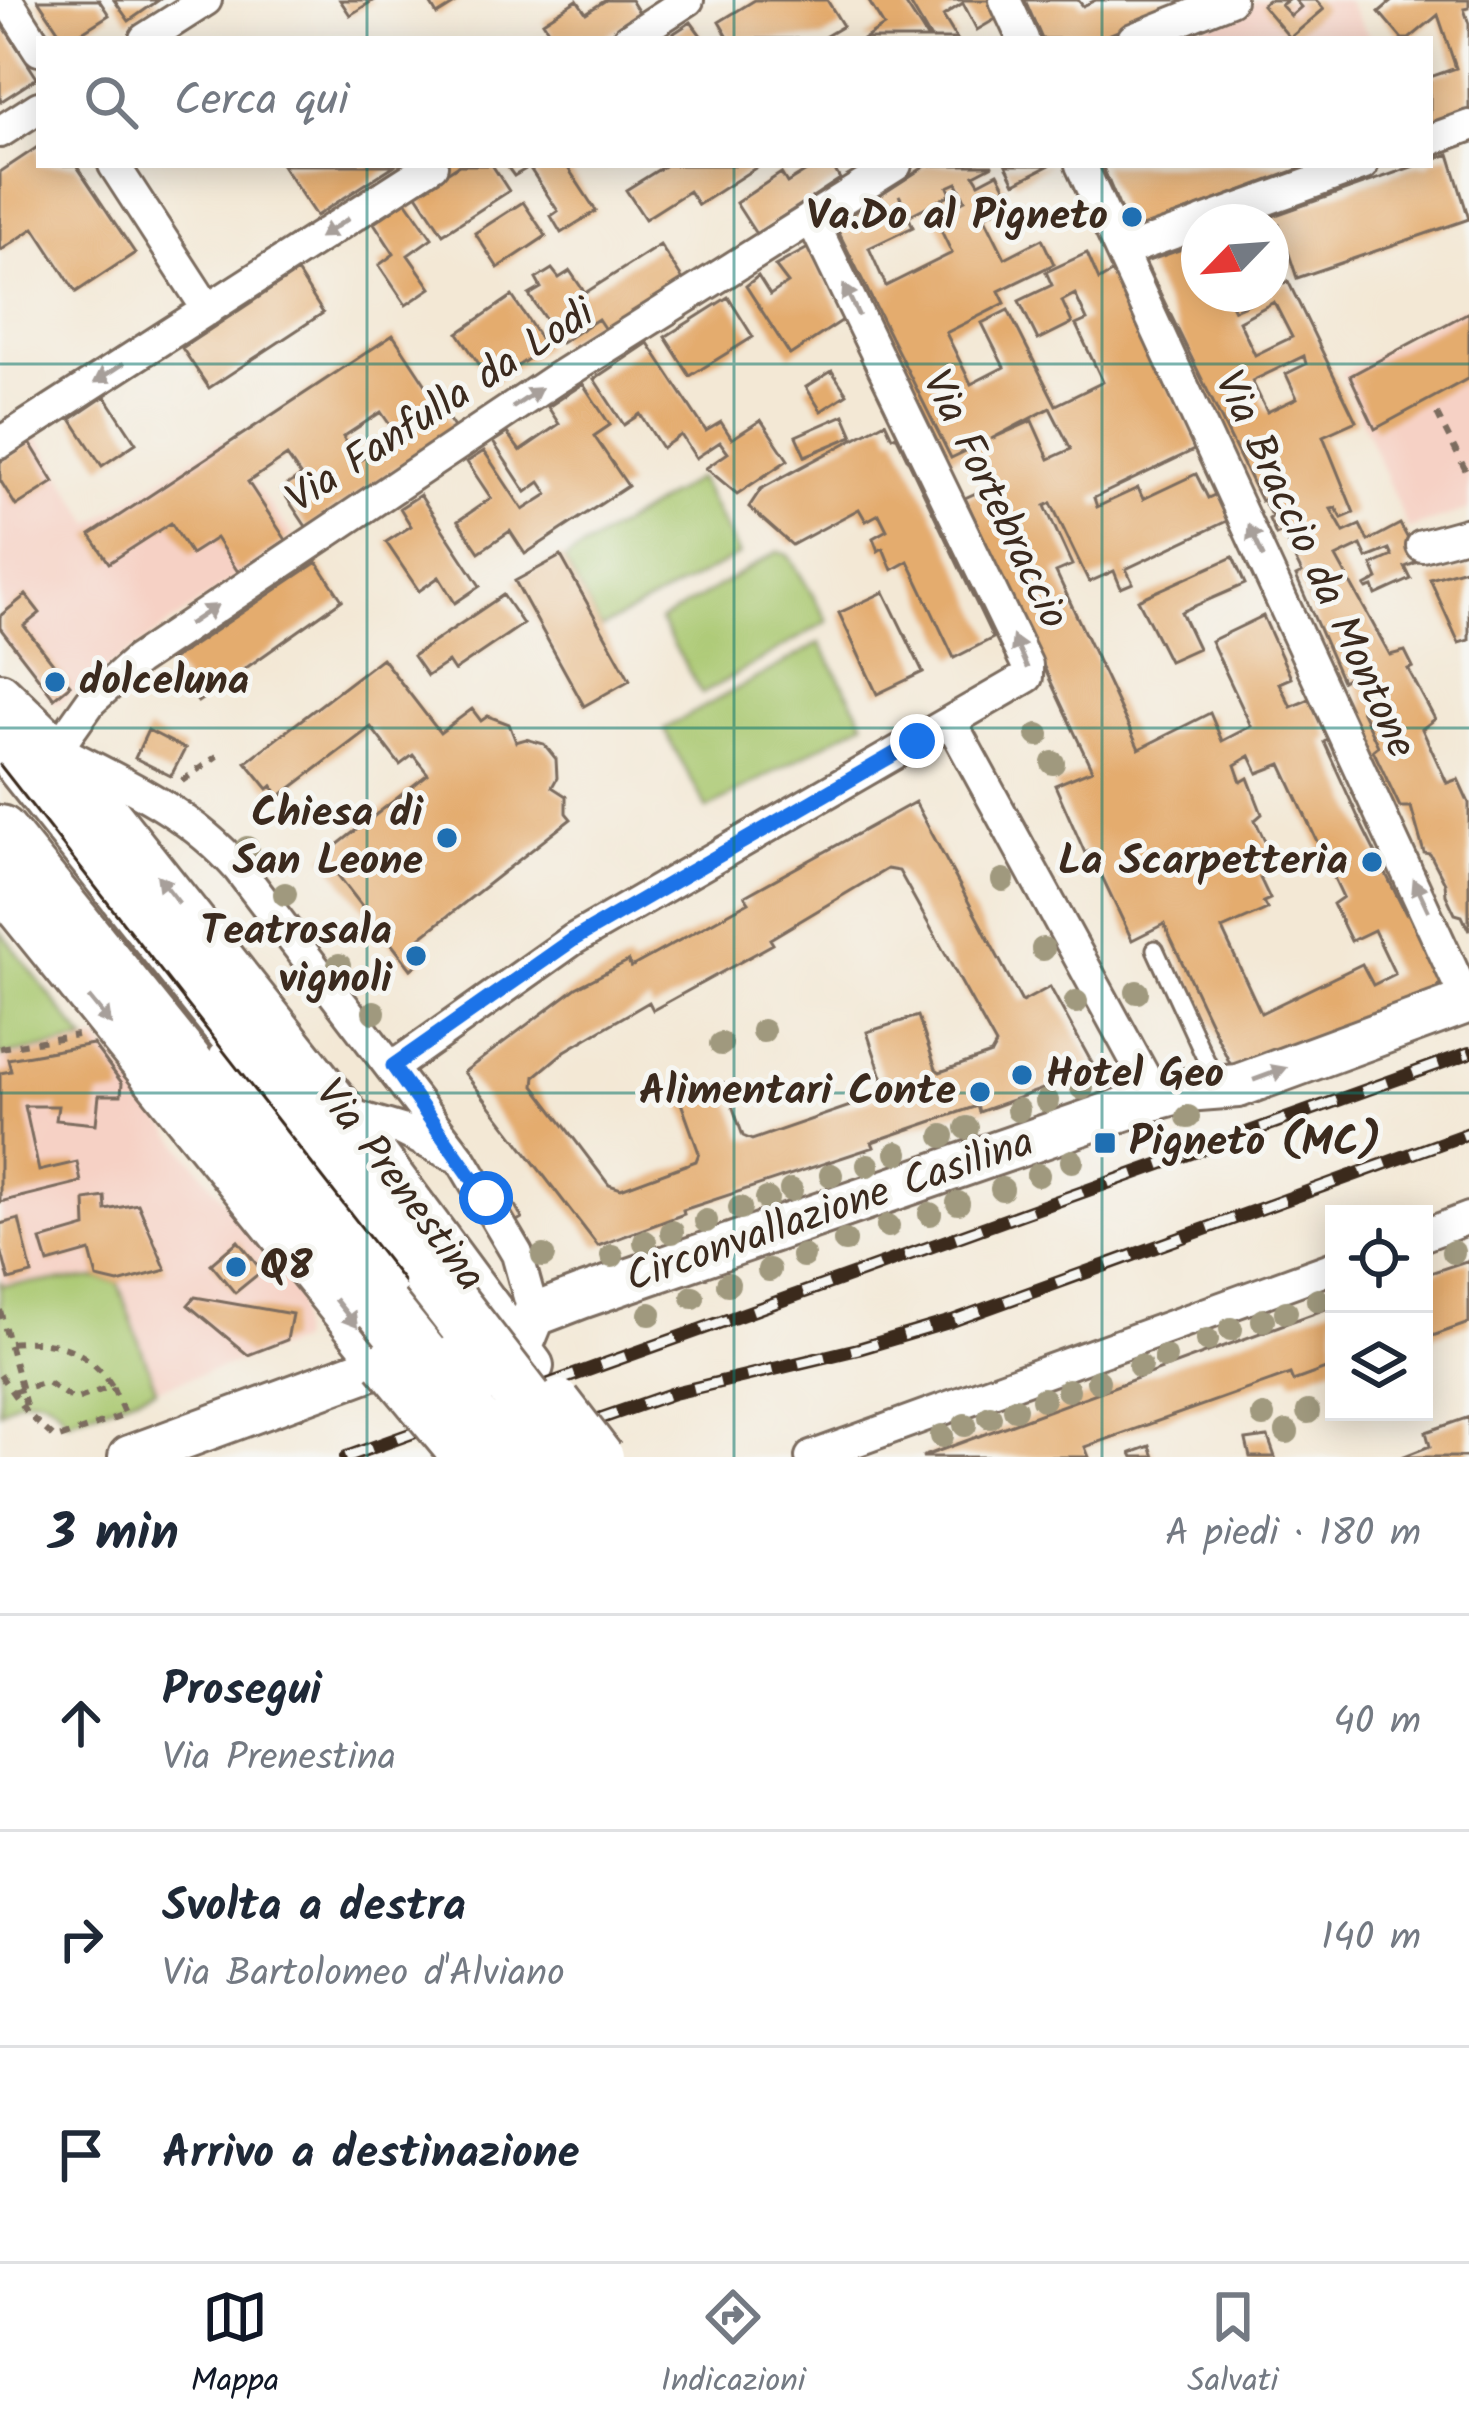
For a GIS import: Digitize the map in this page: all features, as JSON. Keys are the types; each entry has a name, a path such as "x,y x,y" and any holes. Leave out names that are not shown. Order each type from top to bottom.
{"highway":[{"path":"0,735 568,1457"},
{"path":"0,833 502,1457"}],"main road":[{"name":"Via Prenestina","path":"0,694 57,749 529,1344 602,1457"},
{"path":"0,887 463,1457"},
{"name":"Circonvallazione Casilina","path":"602,1290 1156,1099 1186,1090 1220,1090 1468,1001"},
{"name":"Via Prenestina","path":"529,1344 602,1290"},
{"path":"130,1457 386,1363"}],"street":[{"path":"7,0 36,45"},
{"path":"150,36 206,0"},
{"path":"633,36 688,0"},
{"path":"1005,0 1022,36"},
{"path":"1140,36 1230,0"},
{"path":"0,132 36,109"},
{"path":"1433,139 1469,126"},
{"path":"116,168 208,310"},
{"path":"0,443 427,168"},
{"name":"Via Fanfulla da Lodi","path":"57,749 91,701 137,660 554,380 891,168"},
{"name":"Via Braccio da Montone","path":"1082,168 1468,1001"},
{"path":"1254,204 1354,168"},
{"name":"Via Fortebraccio","path":"812,218 1027,665 1024,682 950,722"},
{"path":"1121,251 1181,230"},
{"path":"1422,546 1469,533"},
{"path":"393,1066 574,939 950,722 1156,1099"},
{"name":"Via Prenestina","path":"57,749 173,809 213,840 393,1066 462,1161 517,1254 529,1344"},
{"path":"345,1113 402,1130 462,1161"},
{"path":"1433,1232 1469,1218"},
{"path":"811,1457 1325,1270"}],"lane":[{"path":"1155,949 1220,1090"},
{"name":"Via Prenestina","path":"204,1035 535,1457"},
{"path":"386,1363 416,1305"}],"path":[{"path":"1436,414 1469,477"},
{"path":"182,781 218,756"},
{"path":"0,1048 81,1035"},
{"path":"0,1310 27,1413"},
{"path":"0,1375 27,1413 56,1439 125,1415 100,1367 81,1352 49,1342 10,1343"},
{"path":"11,1392 46,1382 74,1400 112,1386"}],"shaded area":[{"path":"1256,0 1346,0 1369,36 1182,36"},
{"path":"1463,306 1469,315 1469,510 1408,529 1342,374"},
{"path":"37,436 92,524 220,440 293,536 56,705 0,636 0,463"},
{"path":"98,1040 300,1297 298,1342 156,1389 118,1283 97,1278 1,1285 0,1057"}],"green space":[{"path":"698,478 739,555 601,628 564,560"},
{"path":"779,551 788,554 828,621 702,694 660,621"},
{"path":"820,643 864,722 707,809 664,729"},
{"path":"0,931 81,1035 86,1041 0,1056"},
{"path":"97,1278 118,1283 156,1389 66,1421 53,1404 36,1398 18,1401 0,1412 0,1280 2,1285"}],"building":[{"path":"38,0 99,0 109,15 76,36 62,36"},
{"path":"114,0 159,0 129,21"},
{"path":"340,0 374,0 350,15"},
{"path":"428,0 461,0 437,15"},
{"path":"577,0 586,13 606,0 631,0 640,14 607,36 552,36 543,22"},
{"path":"755,0 827,0 843,26 826,36 727,36 719,22"},
{"path":"868,0 903,0 926,36 869,36 884,26"},
{"path":"908,0 991,0 999,17 977,30 963,3 943,16 955,36 929,36"},
{"path":"1025,0 1078,0 1083,6 1096,0 1192,0 1106,36 1041,36"},
{"path":"1268,0 1288,0 1281,5 1291,16 1301,7 1295,0 1316,0 1324,9 1288,36 1262,5"},
{"path":"1393,0 1469,0 1469,8 1464,9 1469,24 1469,110 1433,122 1433,76 1456,68 1438,15 1413,36 1399,36 1379,12"},
{"path":"0,21 36,79 0,102"},
{"path":"691,22 701,36 670,36"},
{"path":"36,148 36,168 78,168 135,253 76,292 34,228 0,251 0,172"},
{"path":"1449,154 1469,219 1297,278 1289,254 1289,210 1409,168 1433,168 1433,160"},
{"path":"284,168 390,168 316,216"},
{"path":"454,168 494,168 509,191 443,234 416,193"},
{"path":"530,168 568,168 596,211 561,233 551,216 558,211"},
{"path":"661,168 755,168 698,205 689,191 645,219 626,190"},
{"path":"811,168 834,168 840,179 756,234 736,203 781,173 787,183"},
{"path":"922,168 987,168 974,175 979,183 998,173 1006,188 1000,191 1003,198 996,201 999,208 984,216 1005,258 1042,239 1054,264 999,291 1005,303 946,333 971,384 1004,367 982,323 1008,310 1056,405 1103,382 1076,325 1087,320 1075,294 1062,301 1072,323 1038,340 1019,301 1052,285 1046,272 1087,253 1099,280 1113,272 1198,448 1094,498 1097,507 1138,488 1143,499 1196,474 1208,498 1221,492 1233,518 1126,569 1133,583 1121,588 1114,571 1089,582 1051,503 1045,506 1072,565 1056,572 1139,749 1210,713 1222,741 1251,726 1211,641 1263,616 1291,678 1279,683 1291,707 1312,698 1330,738 1324,742 1363,828 1406,914 1413,911 1443,979 1435,992 1232,1068 1164,924 1132,940 1090,851 1085,853 1055,785 1092,770 965,498 989,487 970,449 951,458 835,225","holes":["957,183 965,200 934,216 952,253 886,286 869,248 913,227 899,195 910,215 951,194 948,187","1050,408 1071,449 1049,459 1032,421 991,439","1250,756 1258,773 1281,764 1343,897 1333,904 1351,941 1374,930 1395,974 1373,985 1362,964 1261,1013 1222,929 1267,909 1263,902 1270,899 1260,878 1278,869 1255,820 1262,814 1248,778 1241,782 1235,765"]},
{"path":"1008,168 1044,168 1015,183"},
{"path":"1103,168 1302,168 1205,204 1181,204 1181,213 1130,232"},
{"path":"406,201 432,238 408,255 431,288 406,305 379,265 394,254 374,223"},
{"path":"523,202 546,236 498,268 475,233"},
{"path":"660,245 685,283 608,334 598,319 561,343 529,295 541,288 536,279 552,269 559,278 570,271 585,293"},
{"path":"810,247 843,320 790,355 746,286 758,276 770,295 788,283 775,266"},
{"path":"1181,249 1181,312 1256,312 1239,321 1255,355 1292,337 1279,312 1289,312 1289,283 1356,421 1323,436 1354,513 1342,518 1336,508 1331,509 1344,532 1360,525 1368,541 1400,524 1420,561 1405,567 1411,579 1376,595 1373,587 1365,586 1378,579 1372,565 1392,556 1389,549 1367,558 1361,545 1336,557 1390,655 1405,651 1413,667 1408,669 1435,719 1422,729 1447,783 1458,779 1469,803 1469,931 1462,916 1455,914 1430,854 1424,853 1411,807 1400,807 1373,750 1378,746 1352,675 1342,681 1296,576 1302,573 1282,532 1276,535 1272,517 1145,262","holes":["1304,356 1306,364 1286,374 1297,398 1267,412 1252,381"]},
{"path":"297,272 323,313 209,388 182,348"},
{"path":"512,296 546,347 492,383 458,333"},
{"path":"728,297 753,337 690,376 665,337"},
{"path":"1469,312 1469,378 1375,429 1350,376"},
{"path":"393,335 455,429 307,528 281,489 301,476 287,456 248,482 286,540 238,572 216,538 191,554 171,523 109,563 90,535","holes":["381,412 397,435 359,461 343,437"]},
{"path":"648,343 706,431 721,422 732,439 761,420 788,460 737,494 706,468 728,453 720,442 696,458 681,435 662,448 640,414 624,425 594,379"},
{"path":"832,371 847,394 821,411 806,387"},
{"path":"583,384 610,425 594,436 628,486 525,554 510,531 479,552 458,521 491,498 467,462 484,451 523,510 548,494 540,482 526,492 493,442 507,433 520,451 559,424 548,407"},
{"path":"105,396 136,443 102,466 71,419"},
{"path":"844,415 853,436 805,456 796,436"},
{"path":"885,422 892,437 896,435 993,638 954,658 908,561 892,570 883,548 878,551 873,538 887,530 879,514 866,521 859,509 792,545 749,507 761,489"},
{"path":"30,443 54,482 16,506 0,480 0,462"},
{"path":"420,495 480,586 455,603 439,577 419,591 386,542 411,526 400,508"},
{"path":"561,556 630,680 584,706 515,581"},
{"path":"1233,557 1245,584 1181,612 1198,648 1169,661 1138,600"},
{"path":"317,562 342,600 198,702 170,661"},
{"path":"1469,568 1469,640 1459,643 1430,579"},
{"path":"884,592 923,672 877,694 839,613"},
{"path":"26,595 40,613 24,626 70,685 54,698 0,628 0,616"},
{"path":"503,595 523,624 454,671 448,662 427,676 413,656"},
{"name":"Chiesa di San Leone","path":"382,658 440,733 472,709 481,721 488,716 509,724 516,742 526,739 544,744 556,759 557,778 552,787 566,796 566,813 571,819 421,937 432,952 411,969 323,856 428,774 413,755 400,765 371,727 279,797 246,762"},
{"path":"148,730 185,749 171,776 135,758"},
{"path":"915,802 1022,1002 1050,987 1093,1065 1062,1076 1065,1081 979,1112 977,1106 872,1142 874,1147 683,1210 684,1214 598,1246 464,1072 576,988 628,961 631,967 749,902 745,896","holes":["887,869 899,871 996,1045 991,1054 940,1072 918,1016 867,1032 885,1086 882,1095 752,1140 743,1136 724,1083 680,1100 699,1153 696,1161 621,1189 609,1185 534,1086 535,1076 565,1051 649,1002 653,1010 773,944 770,939"]},
{"path":"93,1044 122,1083 121,1095 99,1095 96,1124 56,1120 58,1106 25,1106 39,1171 77,1162 81,1182 0,1202 0,1073 11,1071 8,1059"},
{"path":"105,1197 106,1210 138,1204 166,1270 118,1283 97,1278 90,1251 48,1263 41,1240 86,1227 85,1200"},
{"path":"512,1200 522,1218 508,1226 498,1207"},
{"path":"19,1219 32,1274 9,1280 0,1224"},
{"name":"Q8","path":"238,1241 262,1271 235,1293 211,1264"},
{"path":"1469,1260 1469,1323 1433,1336 1433,1313 1433,1272"},
{"path":"195,1297 292,1314 287,1340 248,1355 188,1305"},
{"path":"1325,1309 1325,1369 1293,1381 1290,1374 1085,1447 1089,1457 922,1457"},
{"path":"1469,1417 1469,1457 1402,1457 1430,1446 1426,1432"},
{"path":"1268,1437 1275,1457 1250,1457 1246,1440"},
{"path":"1150,1446 1154,1457 1131,1453"}],"tram line":[{"path":"0,765 541,1457"}],"railway":[{"path":"346,1457 1469,1053"},
{"path":"489,1457 674,1393 952,1321 1469,1133"}],"place":[{"name":"Va.Do al Pigneto","path":"1132,217"},
{"name":"dolceluna","path":"55,682"},
{"name":"Chiesa di San Leone","path":"447,838"},
{"name":"La Scarpetteria","path":"1372,862"},
{"name":"Teatrosala vignoli","path":"416,956"},
{"name":"Hotel Geo","path":"1022,1075"},
{"name":"Alimentari Conte","path":"980,1092"},
{"name":"Pigneto (MC)","path":"1105,1143"},
{"name":"Q8","path":"236,1267"}],"route":[{"path":"486,1198 393,1066 574,939 917,741"}]}
